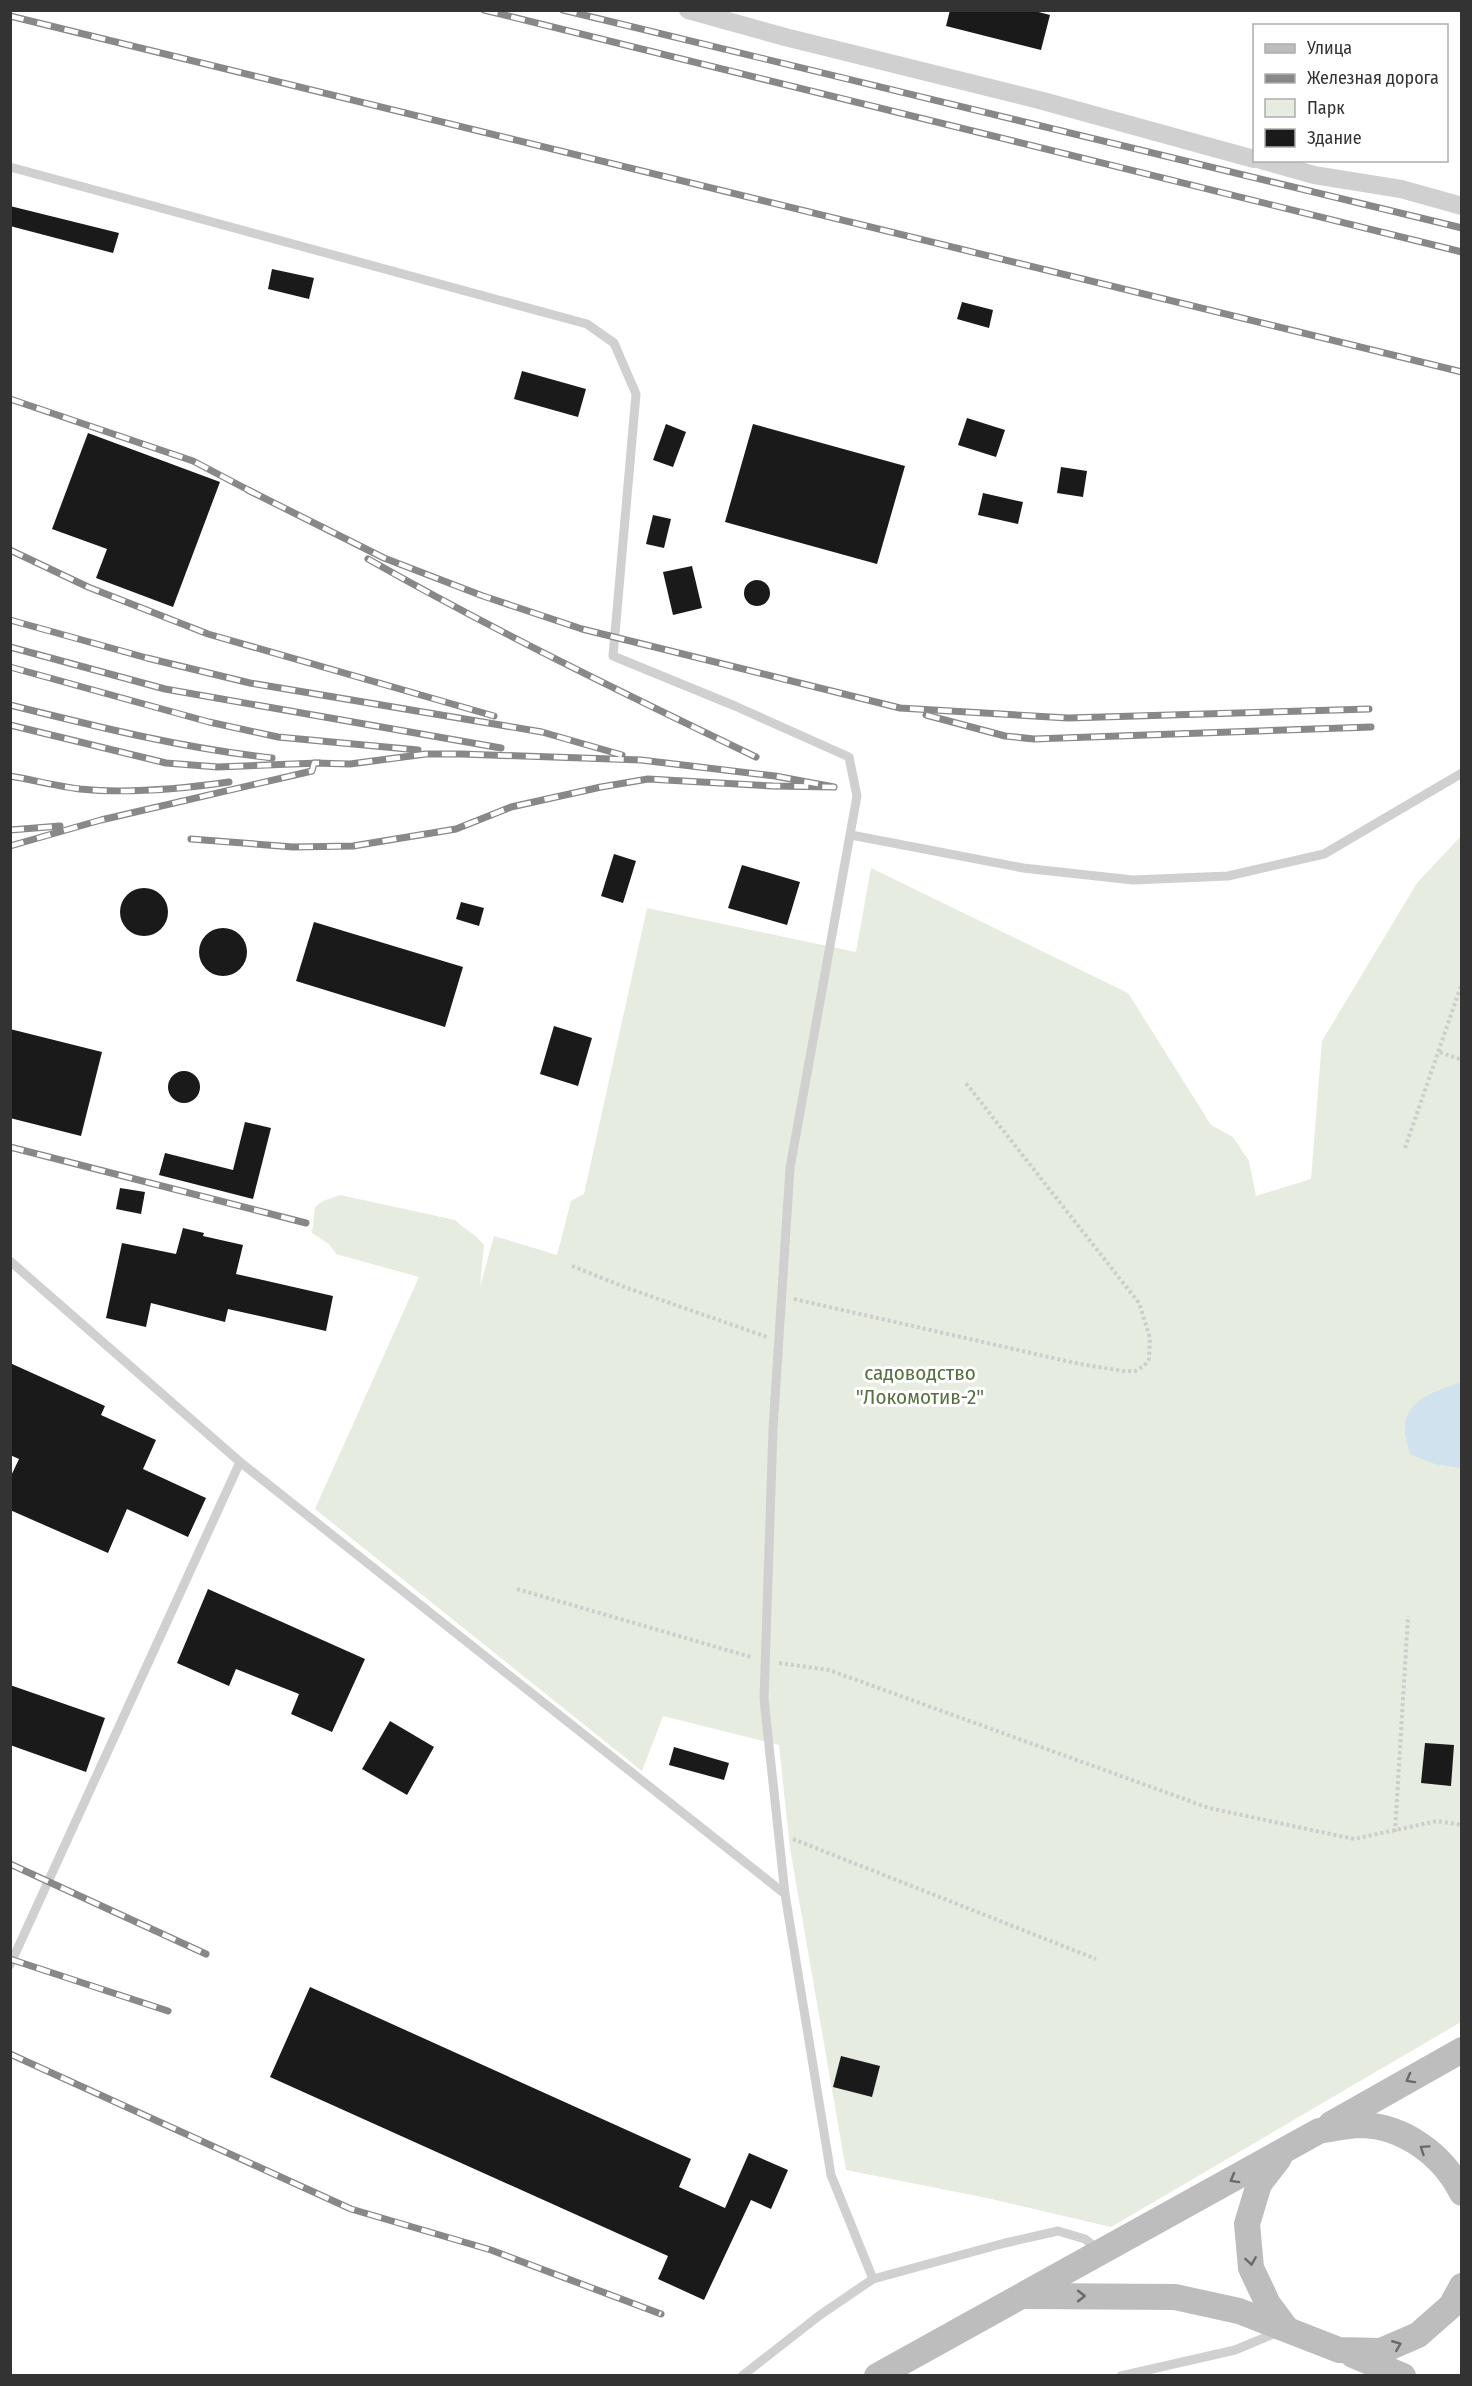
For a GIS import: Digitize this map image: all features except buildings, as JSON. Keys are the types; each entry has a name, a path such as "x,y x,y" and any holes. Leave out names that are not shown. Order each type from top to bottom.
{"street":[{"path":"688,10 785,38 1099,115 1253,159"},
{"path":"1268,162 1314,175 1401,189 1461,206"},
{"path":"877,2376 1285,2151 1461,2050"},
{"path":"1319,2131 1362,2125 1402,2134 1437,2157 1454,2178 1461,2193"},
{"path":"1285,2151 1259,2184 1247,2224 1251,2268 1268,2304 1286,2328"},
{"path":"1330,2346 1381,2351 1418,2335 1451,2306 1461,2286"},
{"path":"1022,2296 1174,2297 1239,2311 1403,2376"}],"lane":[{"path":"10,167 587,324 614,343 636,394 613,656 849,757 857,795 790,1168 773,1429 764,1699 785,1894 831,2175 873,2279"},
{"path":"851,835 1023,868 1133,880 1228,876 1324,854 1461,773"},
{"path":"10,1261 240,1462 785,1894"},
{"path":"10,1965 240,1462"},
{"path":"742,2376 820,2315 873,2279 1058,2231 1085,2239 1102,2252"},
{"path":"1121,2376 1235,2350 1286,2328"}],"path":[{"path":"1405,1148 1461,986"},
{"path":"1440,1052 1461,1060"},
{"path":"782,1296 1075,1363 1123,1371 1135,1371 1144,1366 1149,1359 1150,1338 1139,1303 965,1082"},
{"path":"572,1266 627,1288 779,1341"},
{"path":"517,1589 765,1661 829,1670 1209,1808 1354,1839 1395,1832 1437,1821 1461,1825"},
{"path":"1395,1832 1408,1616"},
{"path":"778,1834 847,1859 1096,1959"}],"green space":[{"name":"садоводство \"Локомотив-2\"","path":"1461,836 1461,2022 1111,2227 987,2198 846,2170 790,1848 779,1745 663,1716 642,1771 315,1509 419,1277 336,1254 329,1244 312,1233 315,1207 323,1201 340,1195 455,1220 484,1245 480,1287 494,1236 557,1255 571,1201 584,1194 647,908 856,952 871,868 1128,993 1211,1125 1233,1137 1249,1161 1256,1196 1311,1179 1322,1041 1417,883"}],"water":[{"path":"1461,1382 1461,1468 1435,1464 1410,1454 1405,1431 1409,1411 1424,1398"}],"railway":[{"path":"484,10 1462,252"},
{"path":"563,10 1462,228"},
{"path":"10,16 1462,372"},
{"path":"10,399 193,461 254,493"},
{"path":"248,490 384,558 483,596 582,629 900,708 1068,718 1369,709"},
{"path":"10,550 88,587 208,634 494,716"},
{"path":"368,559 512,637 756,757"},
{"path":"10,620 147,658 250,683 542,732 622,755"},
{"path":"10,647 165,689 501,748"},
{"path":"10,667 209,722 278,737 418,750"},
{"path":"10,705 173,743 272,758"},
{"path":"926,715 1005,736 1034,739 1371,727"},
{"path":"10,725 166,763 218,767 319,763"},
{"path":"10,846 101,820 312,771 314,763 350,764 426,754 641,760 775,776 834,787 648,779 511,807 456,829 353,846 293,847 191,839"},
{"path":"10,776 80,789 117,791 173,789 229,782"},
{"path":"10,830 60,826"},
{"path":"10,1147 306,1223"},
{"path":"10,1864 206,1954"},
{"path":"10,1959 168,2011"},
{"path":"10,2054 351,2209 491,2250 661,2314"}]}
